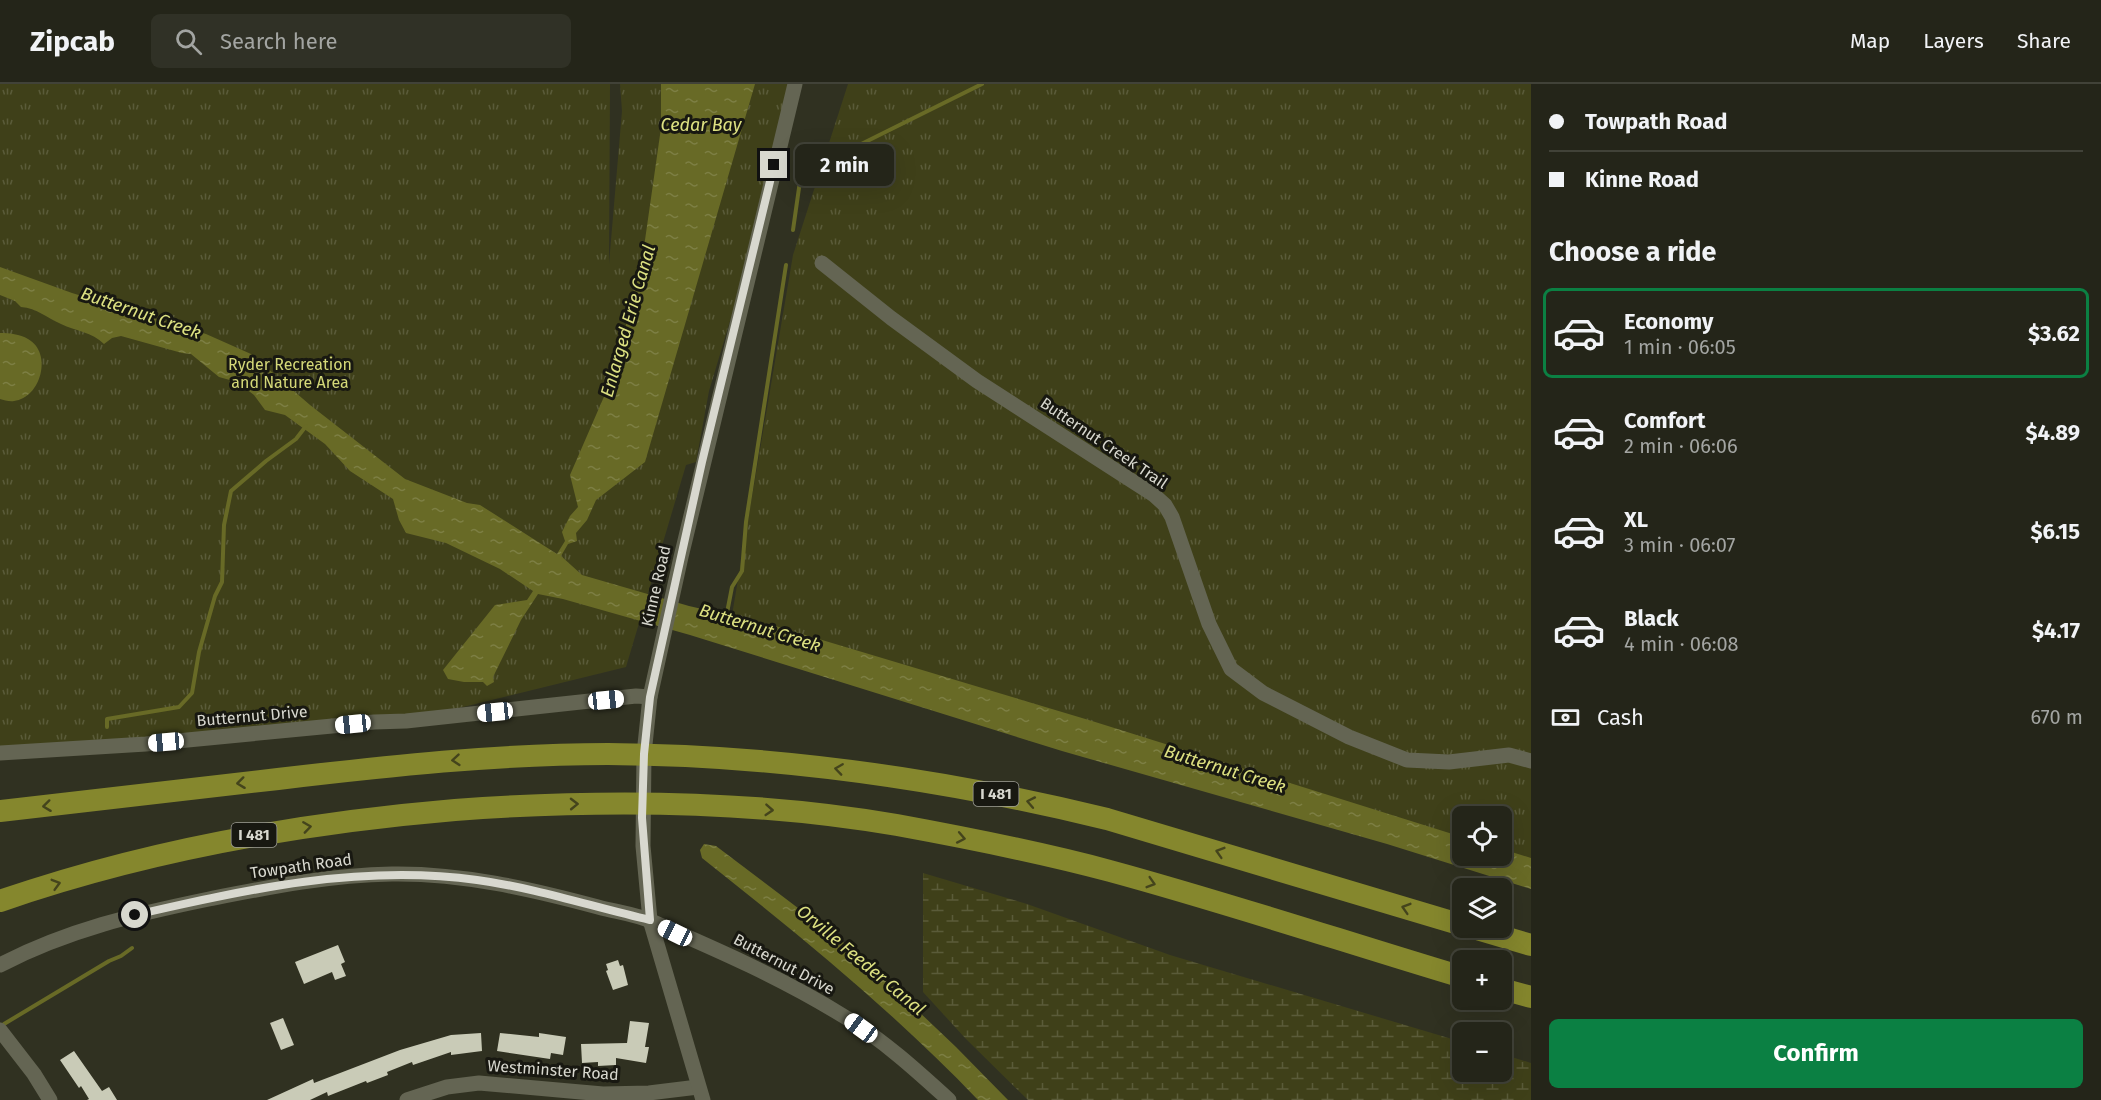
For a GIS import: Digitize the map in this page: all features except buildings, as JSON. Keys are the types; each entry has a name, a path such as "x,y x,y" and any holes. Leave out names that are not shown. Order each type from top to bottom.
{"highway":[{"name":"I 481","path":"0,811 338,772 492,757 609,754 734,758 817,765 941,783 1055,806 1107,819 1452,922"},
{"name":"I 481","path":"0,901 162,855 263,834 365,819 515,806 685,804 788,812 894,825 1000,845 1108,870 1452,974"},
{"path":"1507,938 1531,945"},
{"path":"1512,991 1531,997"}],"street":[{"name":"Kinne Road","path":"700,1093 650,920 643,846 642,784 646,728 654,675 681,557 795,84"},
{"name":"Butternut Creek Trail","path":"822,263 891,318 977,381 1154,495 1165,505 1172,517 1209,624 1231,669 1263,693 1349,738 1407,760 1449,762 1509,755 1531,761"},
{"name":"Butternut Drive","path":"0,753 157,743 374,722 406,721 636,696 650,697"},
{"name":"Towpath Road","path":"0,964 52,940 117,919 278,886 355,875 416,875 478,880 540,892 650,920"},
{"name":"Butternut Drive","path":"650,920 675,933 734,956 846,1017 905,1060 949,1100"},
{"path":"0,1030 34,1074 50,1100"},
{"name":"Westminster Road","path":"407,1100 447,1087 479,1083 563,1095 700,1093"}],"green space":[{"name":"Ryder Recreation and Nature Area","path":"0,84 610,84 609,264 622,111 620,84 801,84 709,391 696,462 686,465 626,667 406,721 0,753"},
{"path":"848,84 1531,84 1531,875 1500,866 1512,866 1512,806 1452,806 1452,852 729,633 793,255"},
{"path":"923,873 1027,904 1170,955 1452,1039 1452,1082 1512,1082 1512,1057 1531,1063 1531,1100 1028,1100 966,1039 923,992"}],"water":[{"path":"661,84 755,84 645,462 596,500 587,520 576,533 577,541 568,544 561,556 582,575 689,606 772,625 1092,721 1452,834 1452,864 1062,751 690,635 538,594 521,620 493,677 494,682 487,686 483,682 448,679 443,670 495,605 527,600 533,591 500,569 446,543 406,533 399,520 393,499 350,471 325,444 285,415 265,410 254,395 237,382 219,377 191,354 121,336 112,338 104,344 89,334 61,324 32,309 21,307 15,301 0,295 0,267 72,293 206,334 251,354 310,405 405,479 467,503 480,505 557,554 565,541 562,532 570,516 578,507 570,475 616,369 645,240 661,128"},
{"path":"0,333 25,337 36,346 40,354 41,374 37,384 23,398 14,401 0,399"},
{"name":"Orville Feeder Canal","path":"704,844 716,846 856,952 1008,1100 978,1100 879,1004 702,858 700,850"},
{"path":"1512,852 1531,858 1531,889 1512,883 1512,878 1496,878 1457,866 1512,866"}],"waterway":[{"path":"793,230 801,174 982,84"},
{"name":"Butternut Creek","path":"726,618 732,587 742,571 746,522 786,265"},
{"path":"107,727 107,719 179,707 192,693 199,652 215,596 222,582 224,525 231,491 296,439 306,426"},
{"path":"4,1024 132,948"}],"route":[{"path":"135,915 300,882 355,875 393,874 478,880 530,890 650,920 642,818 644,754 650,697 702,462 774,165"}],"water label":[{"name":"Cedar Bay","path":"701,125"},
{"name":"Enlarged Erie Canal","path":"628,321"}]}
